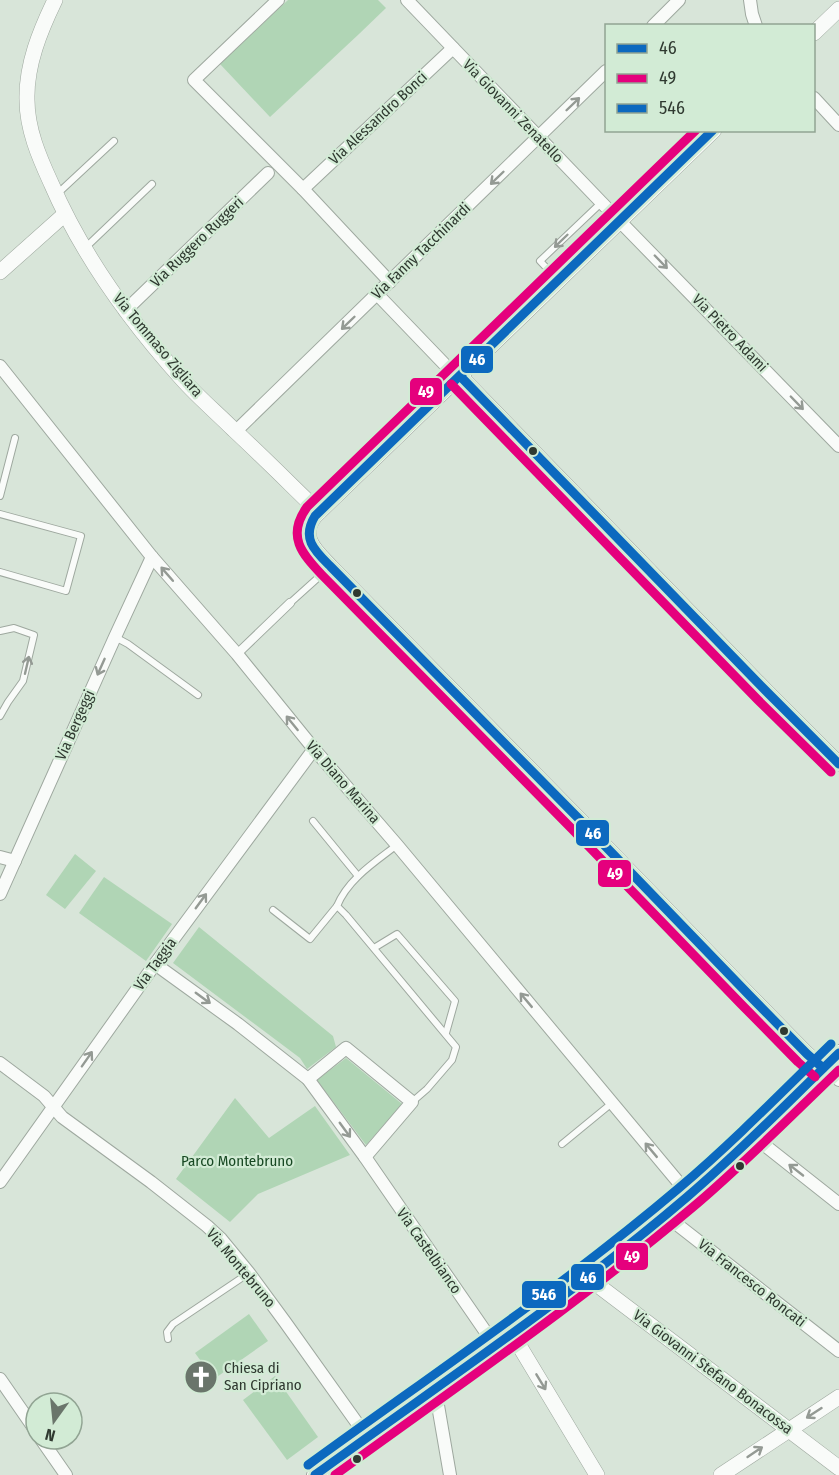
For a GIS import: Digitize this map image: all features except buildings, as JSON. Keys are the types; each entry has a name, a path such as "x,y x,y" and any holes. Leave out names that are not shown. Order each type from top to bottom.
{"main road":[{"path":"315,1475 587,1277 665,1215 753,1136 839,1053"}],"street":[{"name":"Via Tommaso Zigliara","path":"55,0 34,51 26,98 27,114 39,156 65,214 125,311 183,380 319,512"},
{"path":"278,0 194,80 303,189 390,282"},
{"name":"Via Giovanni Zenatello","path":"407,0 620,220"},
{"path":"655,24 679,0"},
{"path":"750,0 755,24"},
{"path":"815,31 839,9"},
{"name":"Via Alessandro Bonci","path":"303,189 453,48"},
{"name":"Via Fanny Tacchinardi","path":"236,431 605,72"},
{"path":"815,100 839,125"},
{"path":"712,132 559,281 455,373 319,512 309,524 308,532 313,547 331,567 807,1054 839,1080"},
{"name":"Via Ruggero Ruggeri","path":"125,311 268,173"},
{"path":"0,272 65,214"},
{"name":"Via Pietro Adami","path":"620,220 839,446"},
{"path":"377,294 839,764"},
{"name":"Via Diano Marina","path":"0,366 152,557 237,654 314,749 689,1195"},
{"name":"Via Bergeggi","path":"0,894 152,557"},
{"path":"237,654 290,603"},
{"name":"Via Taggia","path":"0,1182 102,1037 314,749"},
{"path":"0,857 15,861"},
{"name":"Via Castelbianco","path":"155,964 238,1023 308,1079 365,1157 494,1344"},
{"path":"308,1079 346,1048 412,1102 365,1157"},
{"name":"Via Montebruno","path":"0,1063 44,1096 62,1117 151,1182 221,1239 249,1273 367,1437"},
{"path":"753,1136 839,1204"},
{"name":"Via Francesco Roncati","path":"665,1215 839,1351"},
{"name":"Via Giovanni Stefano Bonacossa","path":"587,1277 839,1468"},
{"path":"511,1332 597,1475"},
{"path":"0,1379 24,1414"},
{"path":"435,1388 450,1475"},
{"path":"0,1389 59,1475"},
{"path":"721,1475 839,1397"},
{"path":"49,1451 66,1475"}],"lane":[{"path":"56,195 114,141"},
{"path":"85,249 152,184"},
{"path":"559,281 540,261 601,202"},
{"path":"0,496 15,438"},
{"path":"0,514 81,536 66,591 0,572"},
{"path":"290,603 331,567"},
{"path":"0,631 14,628 34,635 23,681 0,716"},
{"path":"115,637 198,695"},
{"path":"313,822 358,876"},
{"path":"273,910 310,939 358,876 397,845"},
{"path":"337,906 456,1047 452,1060 427,1089 412,1102"},
{"path":"374,948 397,934 455,1001 446,1033"},
{"path":"562,1144 612,1103"},
{"path":"168,1339 167,1332 173,1324 249,1273"}],"green space":[{"path":"288,0 378,0 386,8 270,117 220,64"},
{"path":"75,854 96,871 65,909 46,895"},
{"path":"104,877 172,924 146,961 79,913"},
{"path":"199,927 333,1036 336,1047 307,1069 300,1058 173,963"},
{"path":"346,1058 402,1104 366,1145 317,1080"},
{"name":"Parco Montebruno","path":"235,1098 269,1138 315,1106 350,1155 258,1194 230,1222 176,1179"},
{"path":"249,1314 268,1341 214,1379 195,1353"},
{"path":"275,1376 318,1437 287,1460 243,1400"}],"transit line":[{"name":"49","path":"694,132 307,507 301,517 297,536 308,560 322,575 815,1077"},
{"name":"46","path":"711,132 315,516 309,531 315,550 325,561 823,1068"},
{"name":"46","path":"460,376 839,764"},
{"name":"49","path":"451,384 831,772"},
{"name":"546","path":"308,1465 543,1296 634,1225 718,1153 831,1044"},
{"name":"46","path":"315,1475 504,1340 642,1234 726,1162 839,1053"},
{"name":"49","path":"335,1475 517,1344 650,1242 731,1174 839,1070"}],"place":[{"name":"Chiesa di San Cipriano","path":"201,1377"}]}
